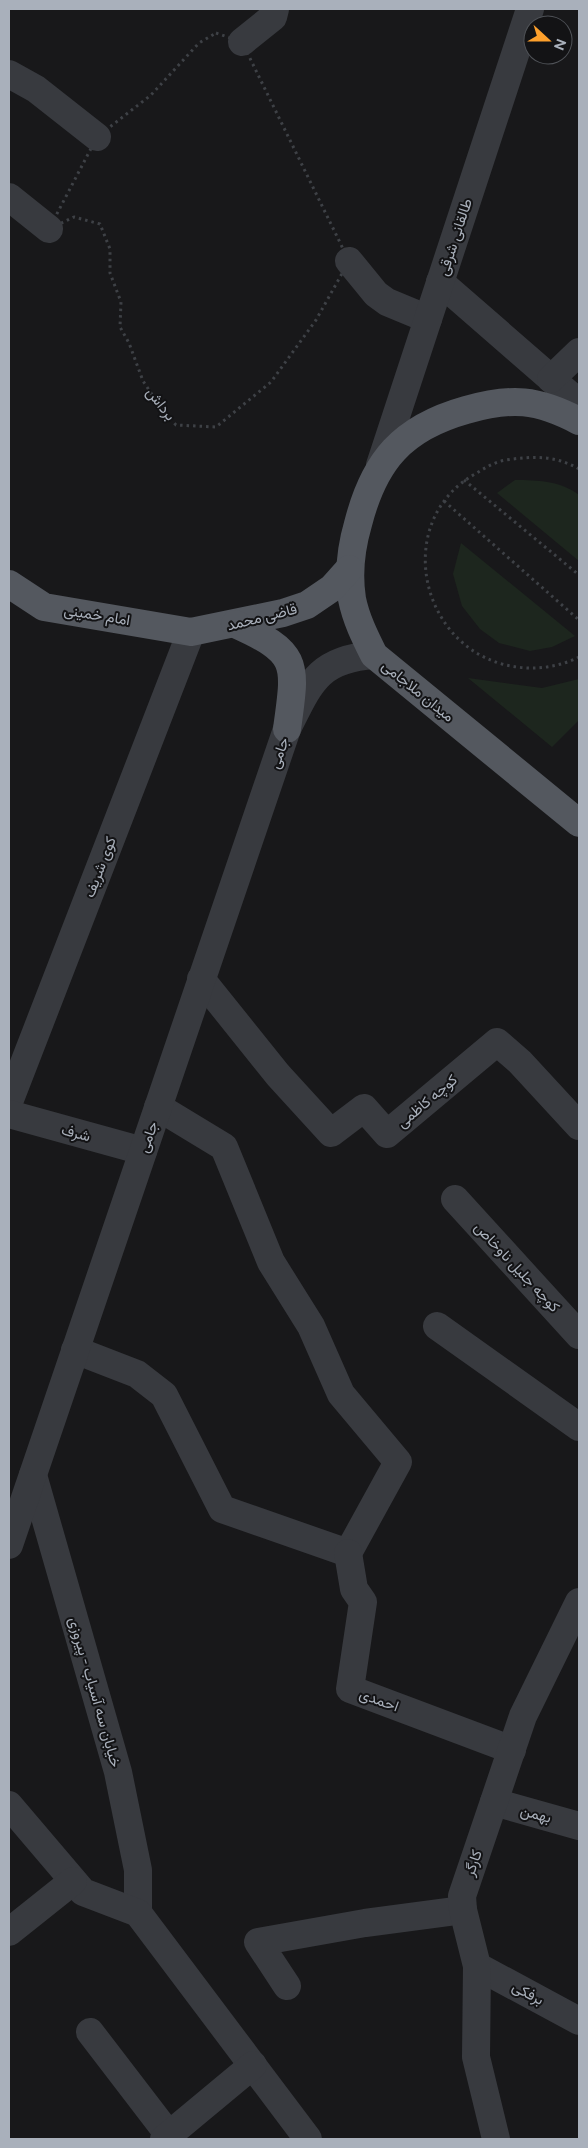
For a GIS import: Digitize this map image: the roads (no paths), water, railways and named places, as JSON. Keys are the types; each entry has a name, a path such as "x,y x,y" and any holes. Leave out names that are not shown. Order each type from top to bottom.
{"main road":[{"name":"میدان ملاجامی","path":"579,421 562,412 524,401 487,404 443,416 412,433 380,465 365,496 354,538 349,569 352,599 360,627 374,655 579,823"},
{"name":"قاضی محمد","path":"191,632 283,614 307,605 332,588 349,569"},
{"name":"امام خمینی","path":"9,584 44,607 191,632"},
{"path":"235,624 273,642 288,661 292,672 293,685 287,729"}],"street":[{"path":"242,42 273,17 275,9"},
{"name":"طالقانی شرقی","path":"380,465 530,9"},
{"path":"9,74 36,89 97,137"},
{"path":"9,197 49,229"},
{"path":"350,261 376,294 387,302 428,319"},
{"path":"440,282 579,403"},
{"path":"551,379 579,352"},
{"name":"کوی شریف","path":"9,1102 191,632"},
{"name":"جامی","path":"9,1545 287,729 307,688 320,672 355,656 374,655"},
{"name":"کوچه کاظمی","path":"201,979 278,1075 331,1133 364,1108 387,1134 497,1042 520,1062 579,1126"},
{"path":"75,1350 137,1374 164,1395 222,1508 348,1553 398,1462 341,1394 311,1326 271,1262 224,1146 158,1107"},
{"name":"شرف","path":"9,1114 143,1152"},
{"name":"کوچه جلیل ناوخاص","path":"455,1200 579,1335"},
{"path":"437,1326 579,1426"},
{"name":"خیابان سه آسیاب - پیروزی","path":"32,1475 118,1772 138,1870 138,1913"},
{"name":"احمدی","path":"348,1553 354,1589 364,1602 350,1689 512,1750"},
{"name":"کارگر","path":"496,2139 476,2057 477,1966 462,1896 523,1716 579,1603"},
{"name":"بهمن","path":"494,1802 579,1826"},
{"path":"9,1805 82,1892 138,1913 308,2139"},
{"path":"9,1932 74,1881"},
{"path":"286,1986 258,1942 366,1923 464,1910"},
{"name":"برفکی","path":"477,1966 579,2021"},
{"path":"90,2032 168,2138 252,2065"}]}
